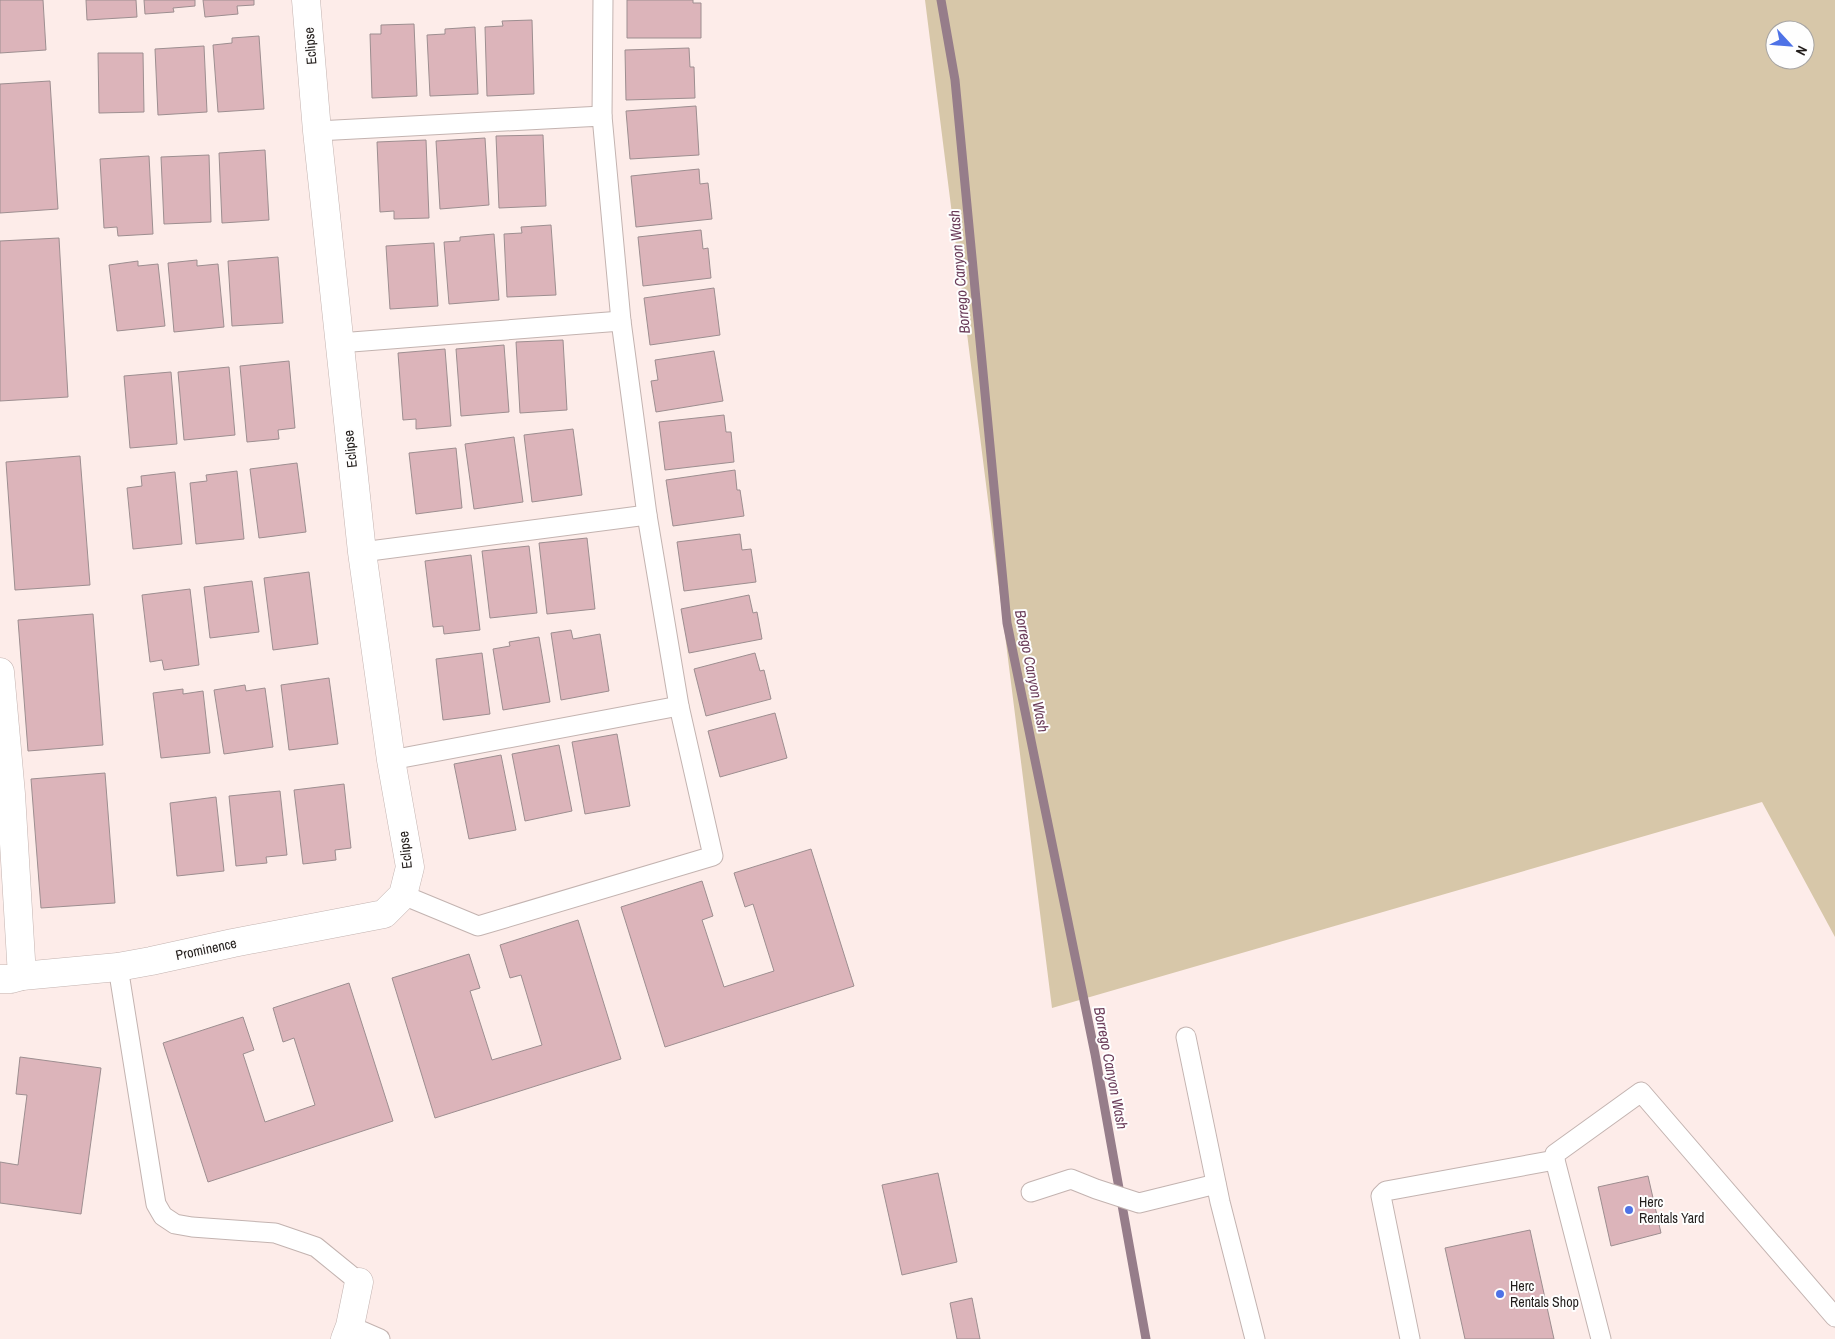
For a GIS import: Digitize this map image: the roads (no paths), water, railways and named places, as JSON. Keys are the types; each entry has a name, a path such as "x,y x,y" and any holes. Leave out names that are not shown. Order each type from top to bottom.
{"street":[{"name":"Eclipse","path":"306,0 317,131 362,552 390,760 410,867 403,895"},
{"path":"0,672 11,978"},
{"name":"Prominence","path":"11,978 118,967 384,914 403,895"},
{"path":"347,1332 359,1282"}],"lane":[{"path":"403,895 478,926 713,856 679,706 647,515 620,321 602,116 603,0"},
{"path":"317,131 602,116"},
{"path":"339,342 620,321"},
{"path":"362,552 647,515"},
{"path":"390,760 679,706"},
{"path":"118,967 156,1204 163,1216 174,1224 192,1227 275,1233 316,1247 359,1282"},
{"path":"1186,1037 1216,1184 1255,1339"},
{"path":"1601,1339 1554,1160 1555,1154 1641,1092 1835,1317"},
{"path":"1410,1339 1381,1196 1386,1191 1554,1160"},
{"path":"1031,1192 1071,1179 1139,1203 1216,1184"},
{"path":"347,1332 380,1339"}],"waterway":[{"name":"Borrego Canyon Wash","path":"941,0 955,80 1007,623 1095,1054 1146,1339"}],"place":[{"name":"Herc Rentals Yard","path":"1629,1210"},
{"name":"Herc Rentals Shop","path":"1500,1294"}]}
